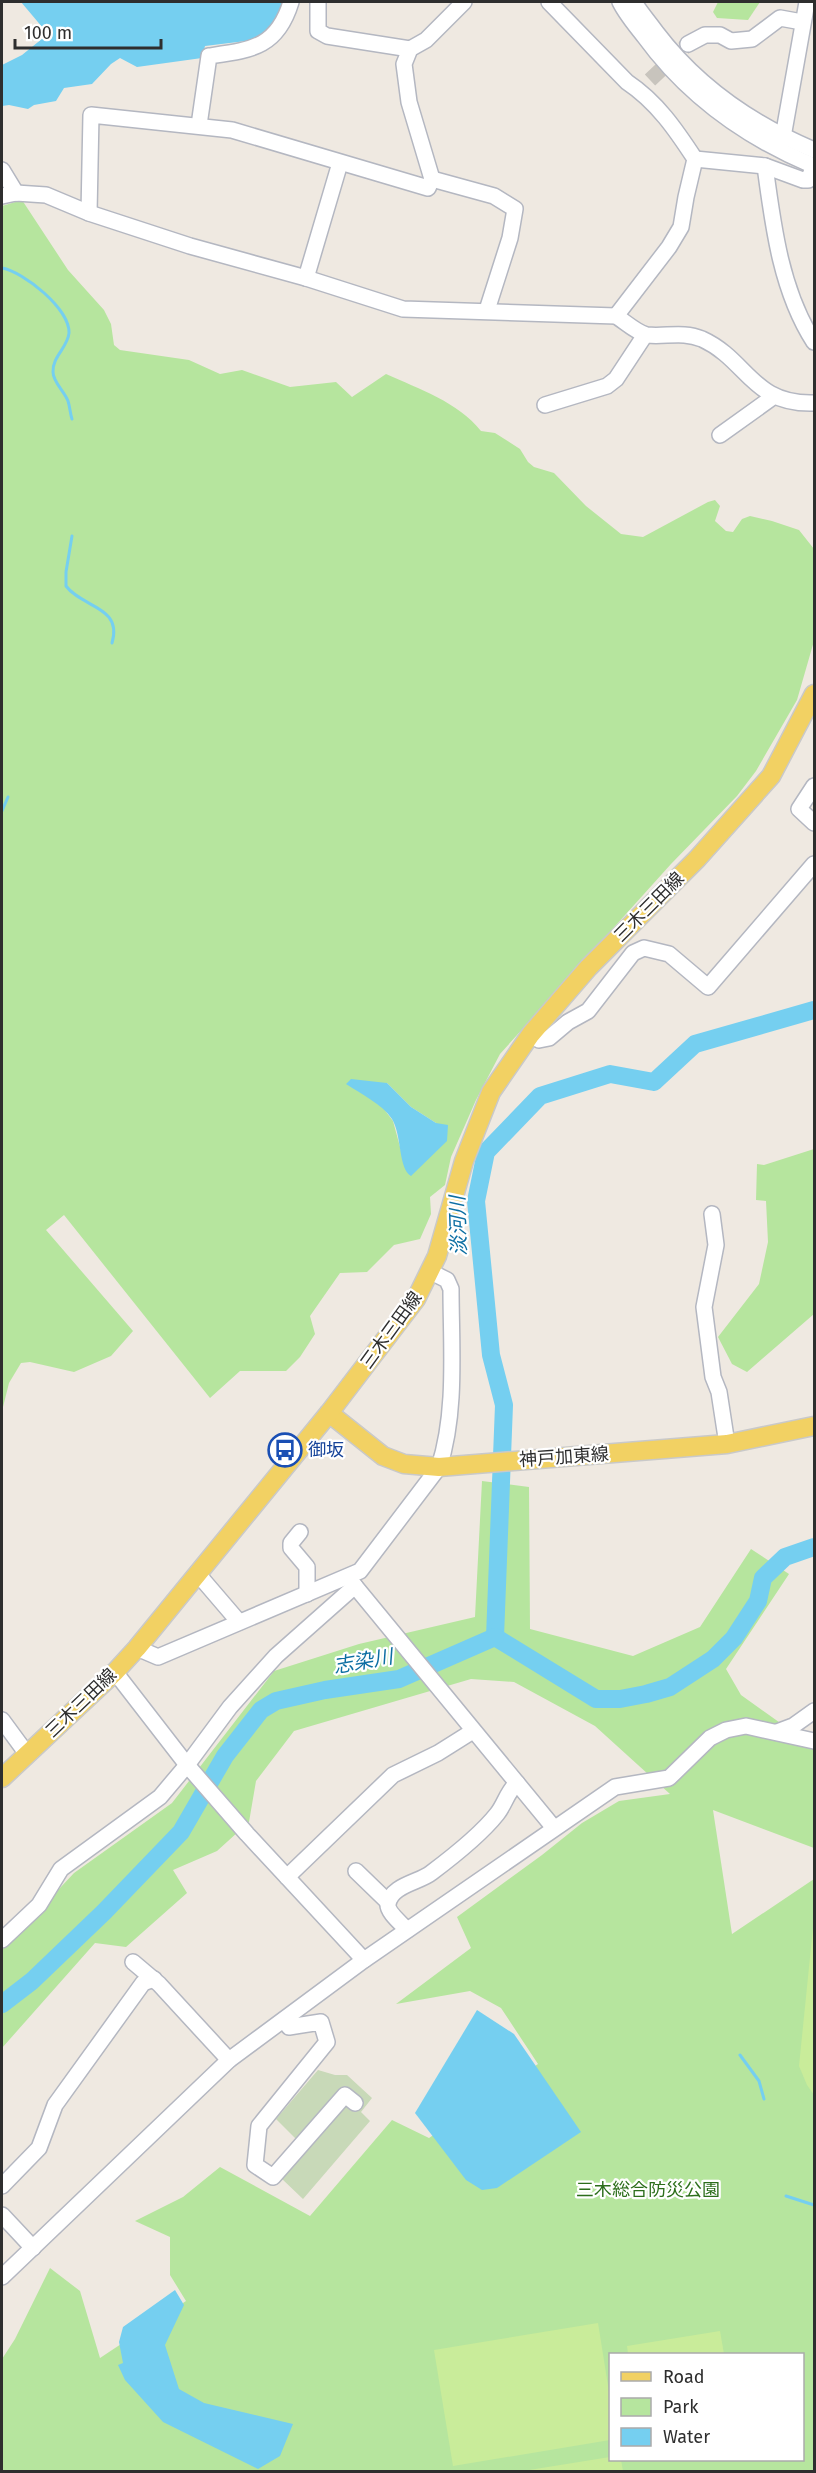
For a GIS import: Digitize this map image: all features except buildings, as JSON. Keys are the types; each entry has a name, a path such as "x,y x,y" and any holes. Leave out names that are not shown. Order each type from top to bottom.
{"main road":[{"name":"三木三田線","path":"2,1778 115,1672 136,1648 329,1413 416,1299 430,1272 464,1161 491,1092 531,1034 589,968 697,858 771,776 814,698"},
{"name":"神戸加東線","path":"329,1413 383,1456 404,1464 439,1467 726,1444 814,1426"}],"street":[{"path":"199,125 209,56 248,50 267,42 287,16 291,2"},
{"path":"318,2 318,31 327,36 410,49 426,40 464,2"},
{"path":"549,2 627,82 645,85 695,159 681,227 616,316"},
{"path":"620,2 663,62 722,117 777,149 814,160"},
{"path":"634,2 674,55 730,106 783,137 814,160"},
{"path":"783,137 807,2"},
{"path":"688,44 705,36 720,35 731,41 752,39 780,18 802,22"},
{"path":"89,213 91,115 232,130 429,188 432,179 410,102 404,64 410,49"},
{"path":"695,159 765,166 803,180 808,180 814,160"},
{"path":"306,278 340,163"},
{"path":"765,166 772,216 787,281 805,328 814,342"},
{"path":"2,170 9,194 46,195 89,213 190,246 306,278 403,309 616,316 645,335 682,333 713,345 759,388 773,397 798,404 814,404"},
{"path":"432,179 494,196 515,209 510,238 487,310"},
{"path":"545,405 607,386 616,379 645,335"},
{"path":"720,435 773,397"},
{"path":"814,786 799,808 814,823"},
{"path":"531,1034 539,1040 549,1038 568,1022 588,1011 633,953 644,948 669,954 708,987 814,864"},
{"path":"712,1214 716,1245 704,1307 712,1377 719,1392 726,1444"},
{"path":"2,1941 39,1905 61,1869 160,1797 230,1707 276,1656 352,1582 439,1467 444,1453 450,1399 451,1289 447,1280 430,1272"},
{"path":"300,1532 291,1543 291,1548 307,1567 308,1594"},
{"path":"197,1573 239,1622"},
{"path":"136,1648 158,1657 308,1594 352,1582"},
{"path":"352,1582 554,1828"},
{"path":"115,1672 187,1765 247,1834 364,1960"},
{"path":"777,1732 793,1726 814,1711"},
{"path":"2,1720 27,1754"},
{"path":"2,2277 229,2060 406,1930 615,1787 669,1778 710,1738 726,1730 746,1726 814,1741"},
{"path":"287,1877 393,1775 438,1753 473,1731"},
{"path":"406,1930 388,1908 388,1902 396,1892 415,1879 429,1875 457,1852 497,1814 509,1790 517,1783"},
{"path":"356,1871 388,1902"},
{"path":"134,1962 154,1979 229,2060"},
{"path":"2,2186 39,2148 56,2105 144,1983 154,1979"},
{"path":"284,2020 289,2026 321,2022 327,2042 259,2126 255,2165 273,2177 345,2095 355,2103"},
{"path":"2,2215 33,2248"}],"green space":[{"path":"718,2 760,2 748,20 717,18 713,12"},
{"path":"22,200 68,270 104,310 111,324 114,345 120,350 189,360 220,374 242,370 290,387 336,382 352,397 386,374 450,404 481,431 495,433 520,449 528,462 534,467 554,473 586,506 621,534 643,537 715,500 720,506 715,521 726,531 733,532 742,519 750,516 799,530 814,549 814,641 797,700 756,771 737,796 671,864 500,1054 476,1100 451,1157 445,1185 430,1197 431,1214 420,1239 394,1245 367,1272 340,1273 310,1316 315,1334 300,1357 286,1371 240,1371 210,1398 64,1215 46,1230 133,1331 111,1356 74,1372 30,1362 21,1363 9,1383 2,1411 2,206","holes":["387,1083 411,1107 436,1123 403,1158 393,1121 384,1109"]},
{"path":"814,1149 814,1314 747,1372 732,1364 718,1337 759,1284 768,1242 766,1201 756,1200 757,1164 764,1165"},
{"name":"三木総合防災公園","path":"482,1481 529,1487 530,1629 633,1656 700,1627 751,1549 789,1574 726,1669 741,1695 814,1747 814,1848 713,1810 732,1934 814,1879 814,2471 2,2471 2,2359 15,2339 50,2268 80,2291 100,2358 186,2301 170,2275 170,2237 135,2221 183,2197 220,2167 310,2216 392,2120 429,2138 538,2064 501,2008 470,1991 396,2004 471,1948 457,1917 582,1823 619,1801 670,1794 595,1726 514,1682 471,1679 294,1731 256,1781 249,1822 217,1851 173,1870 187,1893 126,1947 95,1943 2,2048 2,1950 74,1873 172,1803 274,1671 359,1644 475,1617"},
{"path":"814,1918 814,2095 799,2066"},
{"path":"318,2070 335,2075 347,2075 372,2098 361,2112 370,2121 303,2199 281,2178 306,2149 276,2119"},
{"path":"598,2323 609,2392 609,2440 453,2466 434,2350"},
{"path":"720,2331 724,2353 628,2353 627,2346"},
{"path":"609,2457 609,2461 621,2461 623,2471 523,2471"}],"water":[{"path":"21,2 285,2 270,30 254,40 205,46 202,58 137,67 120,58 92,84 64,88 56,101 34,105 28,109 2,106 2,65 22,55 48,34"},
{"path":"351,1079 387,1083 411,1107 436,1123 448,1125 447,1141 411,1176 404,1166 392,1119 377,1104 346,1084"},
{"path":"477,2010 514,2034 581,2132 497,2188 482,2190 466,2180 415,2113"},
{"path":"175,2290 184,2305 165,2345 179,2389 204,2403 293,2424 280,2456 258,2469 163,2422 125,2380 118,2365 123,2363 119,2342 123,2327"}],"waterway":[{"path":"2,268 22,276 44,293 62,313 67,323 68,338 55,362 53,372 68,401 72,419"},
{"path":"72,536 66,586 81,599 99,609 112,622 114,631 112,643"},
{"path":"2,811 8,797"},
{"name":"淡河川","path":"495,1637 504,1405 491,1355 476,1201 486,1152 540,1096 610,1074 654,1082 695,1044 814,1010"},
{"name":"志染川","path":"495,1637 596,1699 620,1699 646,1694 670,1687 713,1659 734,1638 758,1601 763,1578 785,1557 814,1547"},
{"name":"志染川","path":"2,2004 32,1981 104,1912 181,1832 225,1756 261,1710 276,1701 325,1690 399,1679 495,1637"},
{"path":"740,2055 759,2081 764,2099"},
{"path":"786,2196 814,2205"}],"tunnel":[{"path":"650,80 688,44"}],"place":[{"name":"御坂","path":"285,1450"}]}
